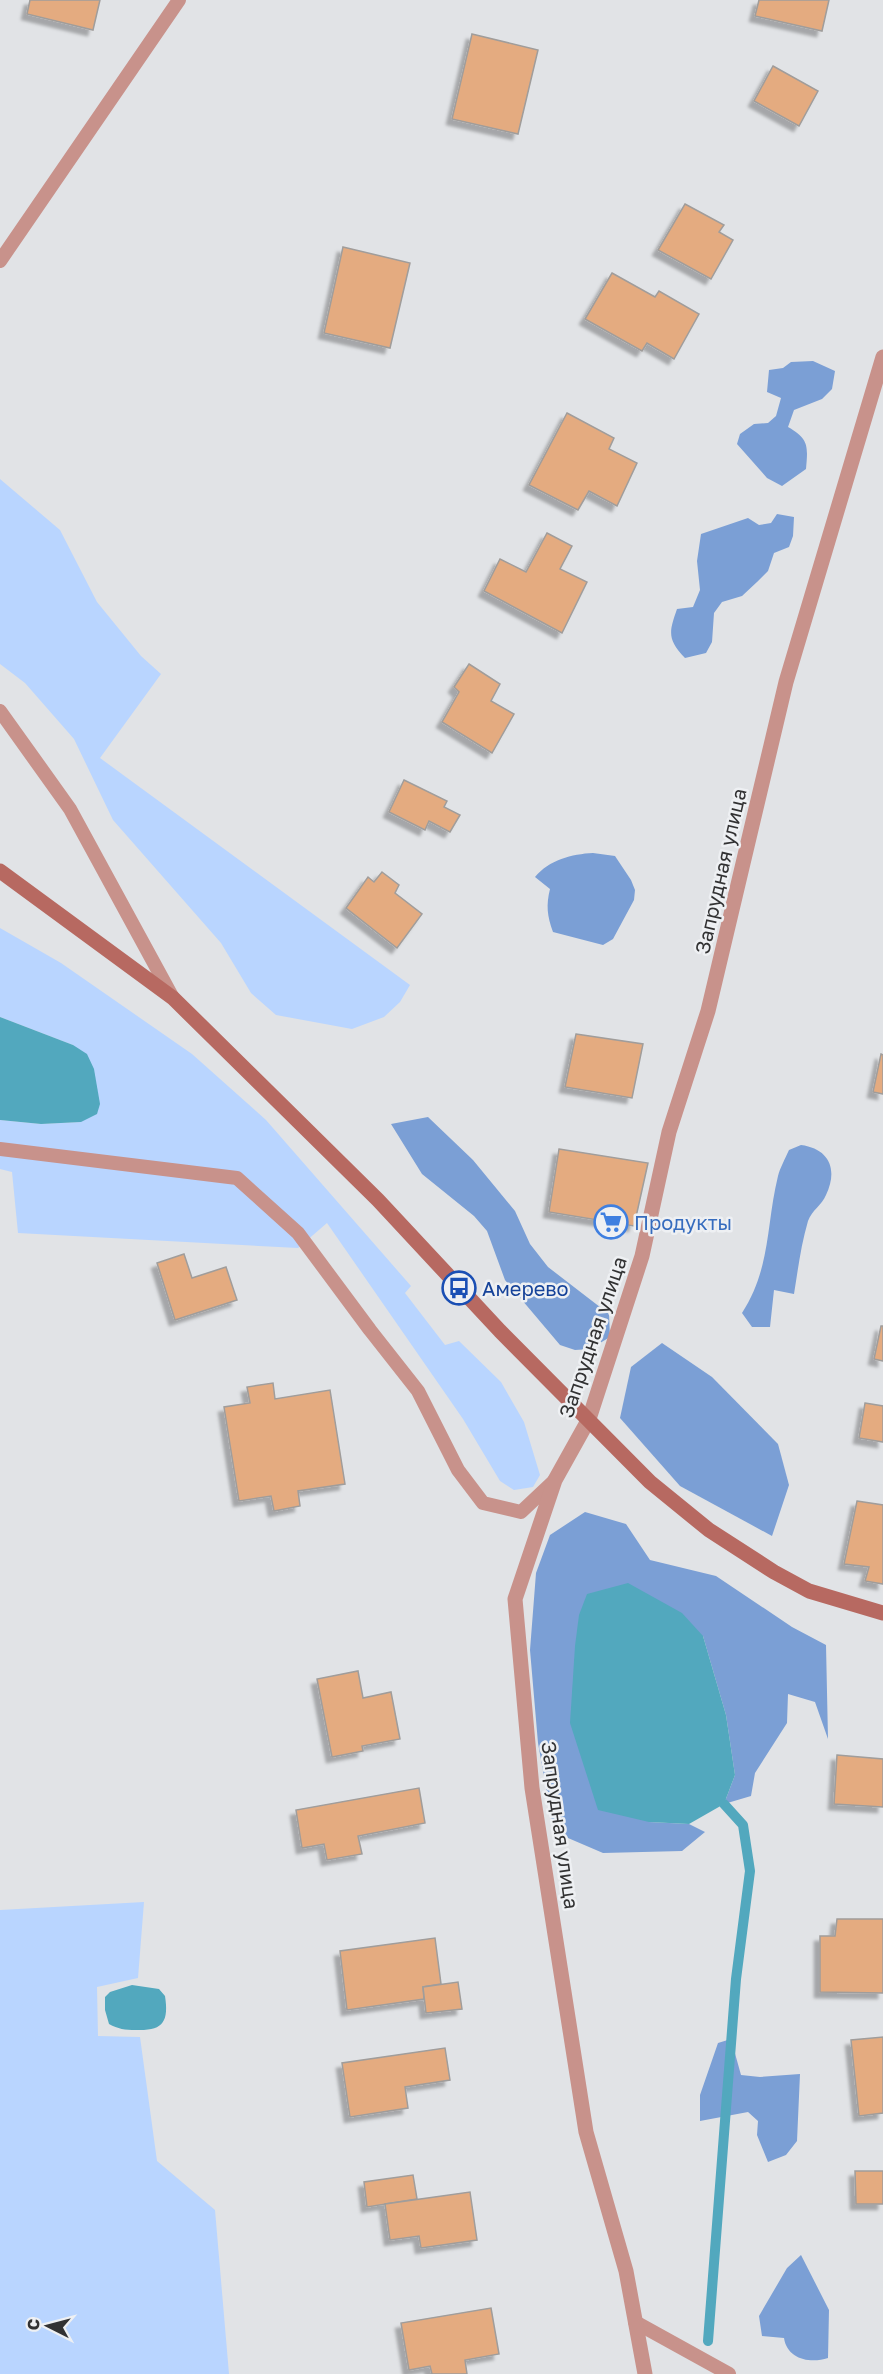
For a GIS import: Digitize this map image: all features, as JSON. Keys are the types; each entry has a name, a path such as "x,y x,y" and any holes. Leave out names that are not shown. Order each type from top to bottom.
{"main road":[{"path":"0,871 173,998 378,1200 500,1331 650,1482 709,1530 774,1572 809,1591 883,1613"}],"street":[{"name":"Запрудная улица","path":"645,2374 626,2271 586,2132 532,1788 515,1599 555,1480 589,1419 642,1257 669,1132 708,1011 786,682 883,357"}],"lane":[{"path":"0,261 179,0"},
{"path":"0,711 70,809 173,998"},
{"path":"0,1149 237,1178 298,1233 418,1391 458,1470 483,1503 521,1512 555,1480"},
{"path":"635,2322 729,2374"}],"shaded area":[{"path":"813,361 835,371 832,389 822,399 794,410 788,427 800,435 806,444 806,469 782,486 767,478 737,444 740,434 754,424 768,423 776,416 781,398 767,392 769,370 783,368 791,362"},
{"path":"0,479 60,530 97,602 141,656 161,674 100,758 410,985 400,1002 384,1017 352,1029 276,1015 251,993 221,943 113,820 74,739 25,683 0,664"},
{"path":"777,514 794,517 793,536 789,547 774,553 768,571 742,596 722,602 714,613 712,642 706,653 685,658 672,640 671,630 677,609 693,607 700,590 697,561 701,534 748,518 759,525 771,523"},
{"path":"593,853 615,856 635,890 634,900 613,939 603,945 553,932 548,911 550,889 535,877 547,866 561,859"},
{"path":"0,928 61,963 192,1054 266,1120 411,1286 405,1293 445,1345 459,1341 501,1382 524,1422 540,1475 533,1487 514,1490 500,1481 463,1419 327,1223 298,1248 18,1233 12,1172 0,1169 0,1120 41,1124 81,1122 73,1045 0,1017"},
{"path":"0,1017 73,1045 87,1054 94,1069 100,1104 97,1114 81,1122 41,1124 0,1120"},
{"path":"428,1117 473,1160 515,1211 530,1244 548,1267 609,1314 610,1337 590,1349 575,1350 560,1345 505,1280 487,1231 474,1216 422,1174 391,1124"},
{"path":"801,1145 811,1147 825,1156 831,1169 830,1186 824,1199 808,1221 794,1294 774,1290 770,1327 752,1327 742,1313 758,1280 763,1263 778,1176 789,1150"},
{"path":"662,1343 712,1377 778,1444 789,1485 772,1536 680,1486 620,1418 631,1367"},
{"path":"585,1512 626,1524 650,1560 716,1576 792,1627 826,1645 828,1739 815,1702 788,1694 787,1723 755,1773 751,1796 724,1804 735,1775 726,1715 703,1636 649,1822 689,1824 705,1832 682,1851 603,1853 554,1832 538,1743 530,1650 536,1573 550,1535"},
{"path":"628,1583 682,1613 703,1636 726,1715 735,1775 724,1804 689,1824 649,1822 598,1810 570,1723 579,1615 587,1594"},
{"path":"144,1902 138,1978 97,1987 98,2036 140,2037 157,2161 215,2210 229,2374 0,2374 0,1910"},
{"path":"132,1985 159,1989 165,1996 165,2018 158,2027 128,2030 109,2024 105,2010 105,1997 110,1992"},
{"path":"731,2039 741,2075 760,2077 800,2074 797,2141 786,2155 768,2162 757,2135 758,2121 748,2112 700,2121 700,2095 718,2043"},
{"path":"801,2255 829,2310 828,2358 821,2360 807,2360 794,2355 786,2345 784,2338 762,2336 759,2316 787,2268"}],"building":[{"path":"30,0 100,0 93,30 27,14"},
{"path":"759,0 829,0 822,31 755,16"},
{"path":"472,34 538,50 518,134 452,119"},
{"path":"773,66 818,91 799,126 754,101"},
{"path":"685,204 724,225 719,232 733,240 711,279 658,250"},
{"path":"343,247 410,263 390,348 324,333"},
{"path":"612,273 655,297 659,291 699,314 674,359 647,343 642,351 585,319"},
{"path":"567,413 614,438 609,449 637,463 617,506 589,491 578,510 529,485"},
{"path":"547,533 572,546 560,569 587,582 562,633 484,591 500,559 526,572"},
{"path":"469,664 500,684 491,701 514,714 492,753 442,722 459,692 454,687"},
{"path":"404,780 447,801 444,807 460,815 450,832 429,821 425,830 389,812"},
{"path":"382,872 399,885 395,893 422,914 397,948 346,908 368,877 374,882"},
{"path":"576,1034 643,1044 632,1098 565,1087"},
{"path":"881,1054 883,1055 883,1094 873,1092"},
{"path":"559,1149 648,1163 634,1226 549,1212"},
{"path":"184,1254 192,1278 226,1267 237,1300 175,1320 157,1263"},
{"path":"881,1326 883,1326 883,1361 874,1359"},
{"path":"273,1383 275,1399 330,1390 345,1484 298,1491 300,1506 274,1511 271,1496 239,1501 224,1407 250,1403 247,1387"},
{"path":"865,1403 883,1406 883,1442 859,1438"},
{"path":"857,1501 883,1505 883,1584 865,1581 869,1567 844,1564"},
{"path":"358,1671 363,1698 391,1692 400,1739 362,1746 363,1751 332,1757 317,1679"},
{"path":"837,1755 883,1759 883,1807 834,1804"},
{"path":"419,1788 425,1823 358,1836 362,1854 327,1860 324,1844 302,1848 296,1810"},
{"path":"837,1919 883,1919 883,1993 820,1992 820,1936 835,1936"},
{"path":"435,1938 441,1984 423,1987 424,1999 347,2010 340,1951"},
{"path":"458,1982 462,2009 426,2013 423,1987"},
{"path":"883,2037 883,2113 859,2116 851,2040"},
{"path":"445,2048 450,2080 405,2087 408,2108 350,2117 342,2063"},
{"path":"855,2171 883,2171 883,2204 856,2204"},
{"path":"413,2175 417,2199 367,2207 364,2182"},
{"path":"470,2192 477,2240 421,2248 419,2236 390,2240 385,2204"},
{"path":"491,2308 499,2354 465,2360 467,2374 432,2374 430,2366 409,2370 401,2323"}],"waterway":[{"path":"708,2341 736,1979 750,1871 743,1825 724,1804"}],"place":[{"name":"Продукты","path":"611,1222"},
{"name":"Амерево","path":"459,1288"}]}
